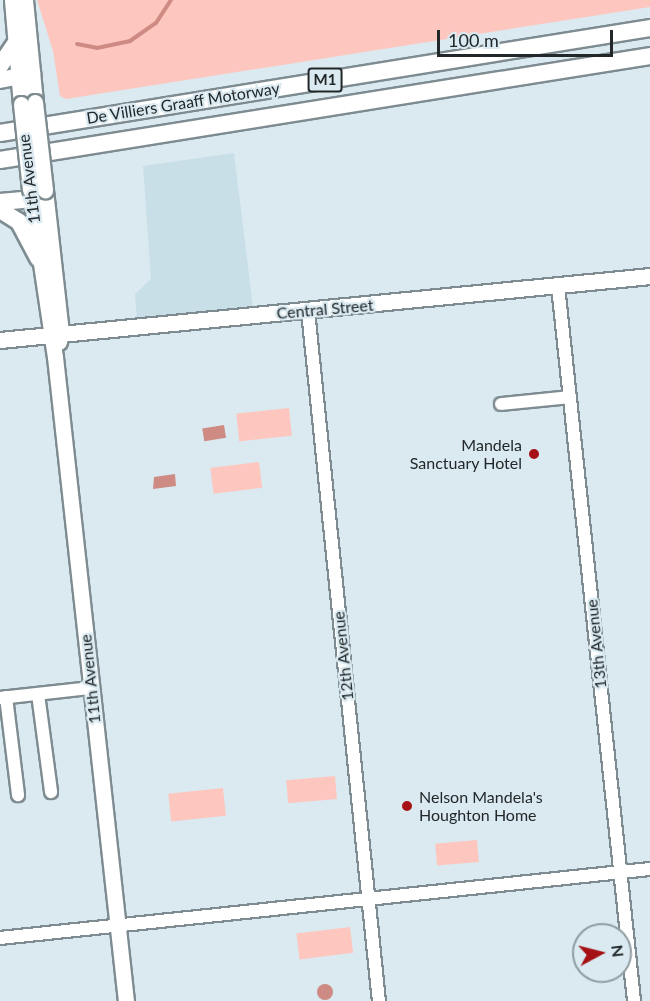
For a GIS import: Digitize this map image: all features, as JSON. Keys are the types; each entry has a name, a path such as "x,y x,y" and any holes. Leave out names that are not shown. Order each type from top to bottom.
{"highway":[{"name":"De Villiers Graaff Motorway","path":"0,133 650,28"},
{"path":"0,66 16,42"},
{"name":"M1","path":"0,160 650,57"},
{"path":"0,80 25,75"},
{"path":"0,202 38,194"},
{"path":"0,210 19,222 38,258"}],"main road":[{"name":"11th Avenue","path":"12,0 16,42 25,75"},
{"name":"11th Avenue","path":"25,0 25,75 55,333 55,357 126,1001"},
{"name":"11th Avenue","path":"38,194 38,258 55,333"},
{"name":"Central Street","path":"0,340 650,276"}],"street":[{"name":"13th Avenue","path":"558,286 634,1001"},
{"name":"12th Avenue","path":"308,311 380,1001"},
{"path":"501,404 570,397"},
{"path":"18,795 3,698 91,688"},
{"path":"38,693 51,792"},
{"path":"0,938 650,868"}],"shaded area":[{"path":"37,0 650,0 650,7 66,99 60,96 53,51"},
{"path":"234,153 253,307 137,320 135,294 151,279 143,166"},
{"path":"289,408 292,436 239,441 236,414"},
{"path":"224,425 226,438 204,441 202,428"},
{"path":"259,462 262,488 214,494 210,468"},
{"path":"175,474 176,486 153,489 154,477"},
{"path":"335,776 337,799 288,803 286,780"},
{"path":"223,788 226,816 171,822 168,794"},
{"path":"477,840 479,862 437,866 435,844"},
{"path":"350,927 353,953 300,959 296,934"},
{"path":"325,984 333,992 325,1000 317,992"}],"waterway":[{"path":"77,44 97,48 130,41 156,23 171,0"}],"place":[{"name":"Mandela Sanctuary Hotel","path":"534,454"},
{"name":"Nelson Mandela's Houghton Home","path":"407,806"}]}
